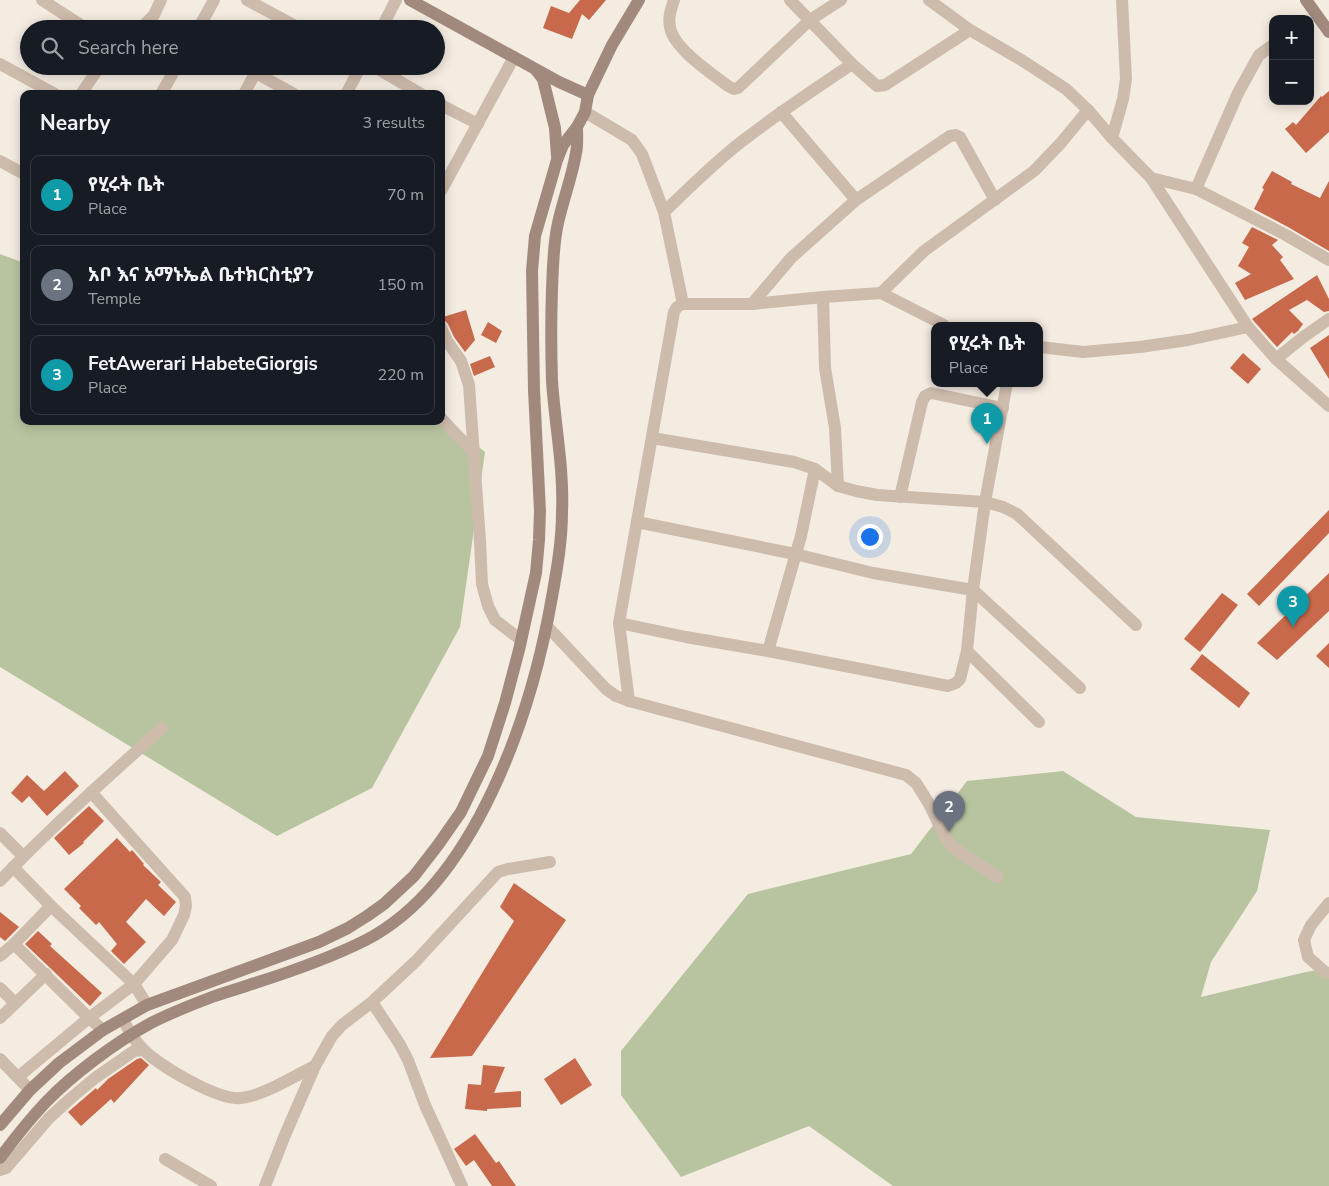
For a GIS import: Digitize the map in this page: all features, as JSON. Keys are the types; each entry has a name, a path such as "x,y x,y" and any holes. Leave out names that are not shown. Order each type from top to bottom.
{"main road":[{"path":"410,0 559,82 588,95"},
{"path":"1306,0 1311,15"},
{"path":"0,1125 30,1090 59,1063 103,1030 147,1005 319,942 348,928 384,904 414,876 461,812 488,756 505,703 536,573 540,540 540,511 534,390 532,271 535,236 563,145 577,127 584,112 588,95 612,44 637,1"},
{"path":"1314,19 1329,32"},
{"path":"534,68 542,78 547,95 555,128 557,160"},
{"path":"0,1158 48,1100 78,1073 131,1035 155,1021 205,1000 313,964 339,953 393,923 416,904 449,863 478,820 518,731 547,626 561,542 563,508 552,380 551,311 553,249 577,150 577,127"},
{"path":"538,460 560,458"}],"street":[{"path":"42,0 73,20"},
{"path":"149,20 154,15 161,0"},
{"path":"203,20 214,0"},
{"path":"247,0 276,20"},
{"path":"386,20 396,0"},
{"path":"674,0 669,16 670,29 675,40 684,51 734,89 738,88 810,20 841,0"},
{"path":"790,0 852,64 877,86 885,85 970,30"},
{"path":"929,0 970,30 1059,85 1088,110 1151,178 1248,327 1276,358 1329,406"},
{"path":"1112,138 1124,99 1126,79 1122,0"},
{"path":"1196,189 1238,93 1259,55 1269,48"},
{"path":"445,184 514,57"},
{"path":"0,64 20,75"},
{"path":"664,212 735,147 781,112 852,64"},
{"path":"20,75 48,90"},
{"path":"84,90 94,75"},
{"path":"163,90 172,75"},
{"path":"246,90 254,75"},
{"path":"265,75 288,90"},
{"path":"348,90 356,75"},
{"path":"388,75 414,90"},
{"path":"445,107 478,124"},
{"path":"881,293 924,251 1034,172 1088,110"},
{"path":"584,112 632,140 642,154 664,212 684,304"},
{"path":"781,112 856,200"},
{"path":"752,304 791,258 856,200 950,136 956,135 960,137 995,200"},
{"path":"0,161 20,172"},
{"path":"1151,178 1196,189 1284,234 1329,260"},
{"path":"628,701 618,623 674,312 677,307 684,304 752,304 881,293 938,322"},
{"path":"823,297 825,368 835,428 838,486"},
{"path":"1276,358 1329,319"},
{"path":"1043,347 1083,352 1140,348 1248,327"},
{"path":"445,336 461,361 469,385 482,584 488,606 495,620 520,645"},
{"path":"618,623 948,686 956,682 960,679 967,651 985,502 1006,387"},
{"path":"900,497 925,396 931,393 1003,408"},
{"path":"445,422 474,452"},
{"path":"652,438 794,462 815,469 838,486 877,495 985,502 1003,507 1017,514 1136,625"},
{"path":"768,651 801,536 815,469"},
{"path":"636,522 795,554 873,573 973,590 1080,688"},
{"path":"547,626 606,689 628,701 906,775 916,783 951,846 997,877"},
{"path":"967,651 1039,722"},
{"path":"0,881 23,856 162,728"},
{"path":"18,1077 89,1018 134,984 172,940 184,915 185,897 91,792"},
{"path":"0,833 23,856"},
{"path":"265,1186 315,1066 332,1036 342,1025 372,1002 416,961 498,872 508,868 550,862"},
{"path":"13,867 51,906 134,984 147,1005"},
{"path":"1329,902 1311,925 1304,940 1308,958 1325,972 1329,973"},
{"path":"0,956 51,906"},
{"path":"14,944 103,1030"},
{"path":"0,1018 46,974"},
{"path":"0,988 15,1003"},
{"path":"372,1002 399,1042 408,1060 425,1106 462,1186"},
{"path":"123,1019 131,1035 143,1050 179,1075 211,1092 228,1098 239,1099 257,1095 315,1066"},
{"path":"0,1170 6,1168 49,1118 89,1083 134,1051 143,1050"},
{"path":"0,1059 30,1090"},
{"path":"165,1158 211,1186"}],"green space":[{"path":"0,254 20,262 20,425 445,425 445,419 485,452 460,627 372,788 277,836 0,667"},
{"path":"1063,771 1136,817 1270,830 1257,891 1211,962 1201,997 1329,968 1329,1186 893,1186 809,1126 681,1177 621,1095 621,1051 748,894 911,854 967,781"}],"building":[{"path":"580,0 606,0 589,20 582,14 572,39 543,28 551,6 569,13"},
{"path":"1329,91 1329,132 1306,153 1285,129 1293,122 1296,125"},
{"path":"1272,171 1292,182 1291,184 1320,198 1329,181 1329,251 1254,209 1264,189 1262,188"},
{"path":"1252,227 1278,240 1272,245 1283,257 1280,260 1294,279 1245,300 1235,283 1251,274 1238,266 1249,247 1242,243"},
{"path":"1317,275 1329,299 1329,311 1324,312 1307,300 1289,310 1303,324 1298,331 1294,334 1292,332 1277,347 1252,319"},
{"path":"466,310 475,340 465,352 445,321 445,316"},
{"path":"488,322 502,331 496,343 481,335"},
{"path":"1329,335 1329,379 1310,348"},
{"path":"1243,353 1261,369 1248,384 1230,368"},
{"path":"490,356 495,367 474,376 470,364"},
{"path":"1329,510 1329,533 1259,606 1247,594"},
{"path":"1329,573 1329,611 1277,660 1257,643"},
{"path":"1222,593 1238,605 1200,652 1184,639"},
{"path":"1329,643 1329,668 1316,656"},
{"path":"1202,654 1250,693 1239,708 1190,669"},
{"path":"65,771 79,786 47,816 29,796 22,803 11,793 27,775 44,791"},
{"path":"89,806 104,821 84,843 69,855 54,838"},
{"path":"117,838 130,852 133,851 143,865 161,882 158,885 176,902 164,916 146,899 126,922 146,942 124,964 111,951 117,944 99,922 96,925 79,908 81,906 64,889"},
{"path":"514,883 566,920 472,1056 430,1058 514,921 500,907"},
{"path":"0,912 19,927 5,941 0,937"},
{"path":"38,931 52,944 50,946 102,993 90,1006 25,944"},
{"path":"141,1058 149,1065 114,1103 111,1099 81,1126 68,1112 108,1079"},
{"path":"575,1058 592,1085 561,1105 544,1079"},
{"path":"483,1065 505,1067 494,1093 521,1091 521,1107 487,1109 487,1111 465,1109 468,1084 481,1085"},
{"path":"475,1134 496,1163 499,1161 516,1186 492,1186 474,1160 466,1166 454,1149"}],"place":[{"name":"የሂሩት ቤት","path":"987,444"},
{"name":"FetAwerari HabeteGiorgis","path":"1293,627"},
{"name":"አቦ እና አማኑኤል ቤተክርስቲያን","path":"949,832"}]}
